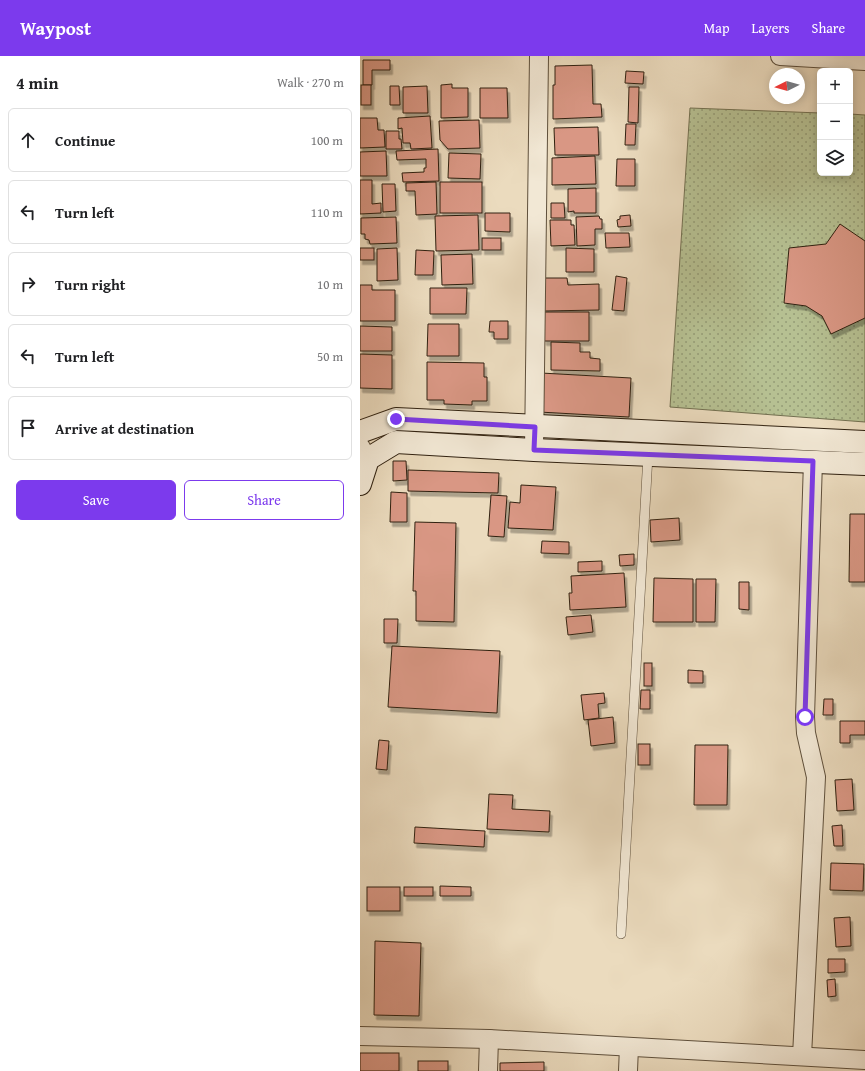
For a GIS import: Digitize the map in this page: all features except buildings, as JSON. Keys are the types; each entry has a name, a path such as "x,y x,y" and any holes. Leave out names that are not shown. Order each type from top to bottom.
{"street":[{"path":"534,450 539,56"},
{"path":"780,56 865,61"},
{"path":"360,432 396,419 865,442"},
{"path":"360,484 364,452 396,442 534,450 865,464"},
{"path":"802,1056 816,777 806,733 805,717 813,461"},
{"path":"360,1036 489,1039 865,1060"},
{"path":"488,1071 489,1039"},
{"path":"628,1071 629,1047"}],"lane":[{"path":"621,934 648,454"}],"green space":[{"path":"690,108 817,113 817,176 853,176 853,114 865,115 865,422 670,407"}],"route":[{"path":"396,419 535,427 534,450 813,461 805,717"}]}
